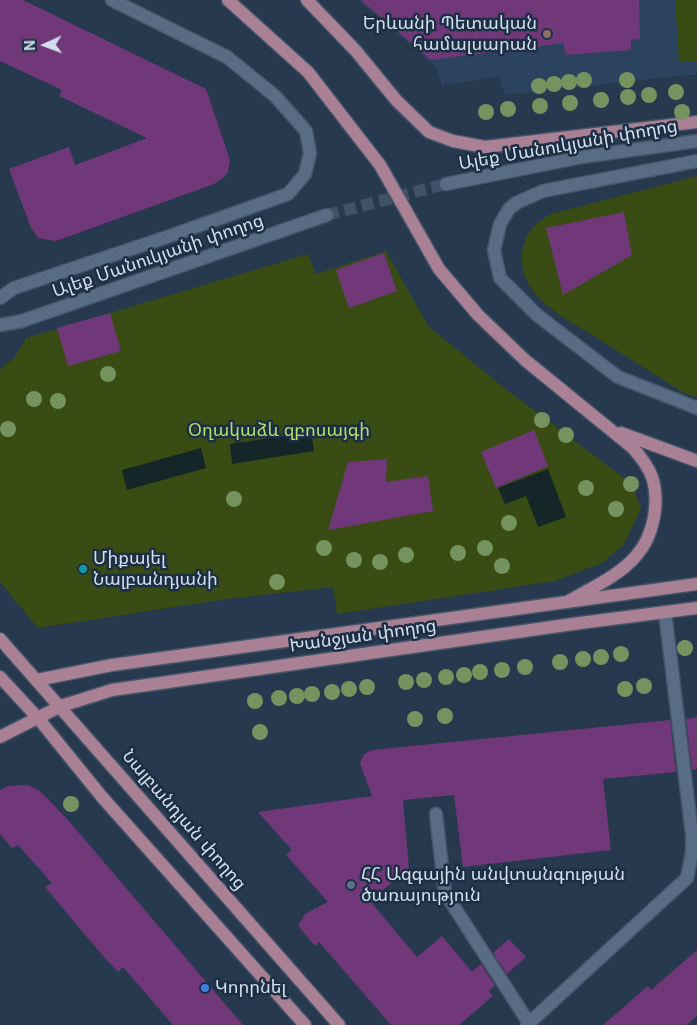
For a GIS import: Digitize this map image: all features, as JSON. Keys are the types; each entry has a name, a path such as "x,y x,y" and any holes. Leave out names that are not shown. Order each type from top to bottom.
{"main road":[{"path":"228,0 308,72 380,165 439,269 478,315 525,360 633,448 652,476 654,513 651,531 636,557 620,570 569,601"},
{"path":"307,0 356,51 396,100 429,132 453,142 486,147 697,122"},
{"path":"611,430 697,461"},
{"name":"Խանջյան փողոց","path":"37,680 112,665 697,584"},
{"name":"Խանջյան փողոց","path":"0,737 61,706 112,690 697,608"},
{"name":"Նալբանդյան փողոց","path":"0,639 61,706 339,1025"},
{"path":"0,677 38,718 102,797 305,1025"}],"street":[{"name":"Ալեք Մանուկյանի փողոց","path":"0,298 14,288 167,238 288,194 305,174 310,153 306,131 275,96 227,57 112,0"},
{"name":"Ալեք Մանուկյանի փողոց","path":"446,184 582,157 697,141"},
{"path":"697,161 543,190 525,197 509,209 504,216 496,232 494,250 500,278 537,315 618,377 697,408"},
{"name":"Ալեք Մանուկյանի փողոց","path":"0,325 22,321 326,216"},
{"path":"436,814 445,893 528,1024 687,878 692,853 692,834 665,612"}],"shaded area":[{"name":"Երևանի Պետական համալսարան","path":"358,0 697,0 697,74 505,95 499,77 442,85 436,67"},
{"path":"311,432 314,451 232,464 230,444"},
{"path":"201,448 206,468 127,490 122,470"},
{"path":"548,469 566,517 538,527 526,496 505,504 498,488"}],"green space":[{"path":"675,0 697,0 697,61 679,62"},
{"path":"697,176 697,397 684,393 552,310 531,288 525,277 522,253 530,231 551,214"},
{"name":"Օղակաձև զբոսայգի","path":"386,251 428,326 507,390 632,484 641,508 624,544 604,562 555,581 337,614 333,587 226,599 38,628 0,582 0,369 14,358 26,338 308,254 316,274"}],"building":[{"path":"0,0 23,0 206,89 230,160 228,172 214,184 56,241 38,238 31,228 9,169 69,147 75,165 147,138 59,96 62,90 0,61"},
{"path":"361,0 639,0 640,39 631,40 631,50 565,55 564,43 431,60"},
{"path":"624,212 632,255 563,295 546,228"},
{"path":"384,253 397,291 349,308 336,270"},
{"path":"110,313 121,351 68,366 57,328"},
{"path":"534,430 548,466 496,488 481,452"},
{"path":"387,459 386,482 428,476 433,511 328,530 348,462"},
{"path":"697,717 697,769 692,770 686,719"},
{"name":"ՀՀ Ազգային անվտանգության ծառայություն","path":"670,720 676,772 603,779 611,850 463,867 454,795 403,800 409,868 370,901 417,957 442,936 472,972 481,964 495,986 489,991 493,996 459,1025 391,1025 319,942 315,946 298,926 305,914 328,902 286,855 292,850 258,812 372,796 360,763 364,754 372,750"},
{"path":"28,785 40,791 68,820 243,1025 173,1025 123,967 118,972 103,956 45,887 52,883 18,845 12,848 0,834 0,790 8,786"},
{"path":"509,939 526,957 507,974 493,953"},
{"path":"697,950 697,1016 687,1025 603,1025 648,986 651,990"}],"tunnel":[{"path":"327,215 446,184"}],"place":[{"name":"Երևանի Պետական համալսարան","path":"547,34"},
{"name":"Միքայել Նալբանդյանի","path":"83,569"},
{"name":"ՀՀ Ազգային անվտանգության ծառայություն","path":"351,885"},
{"name":"Կորրնել","path":"205,988"}]}
